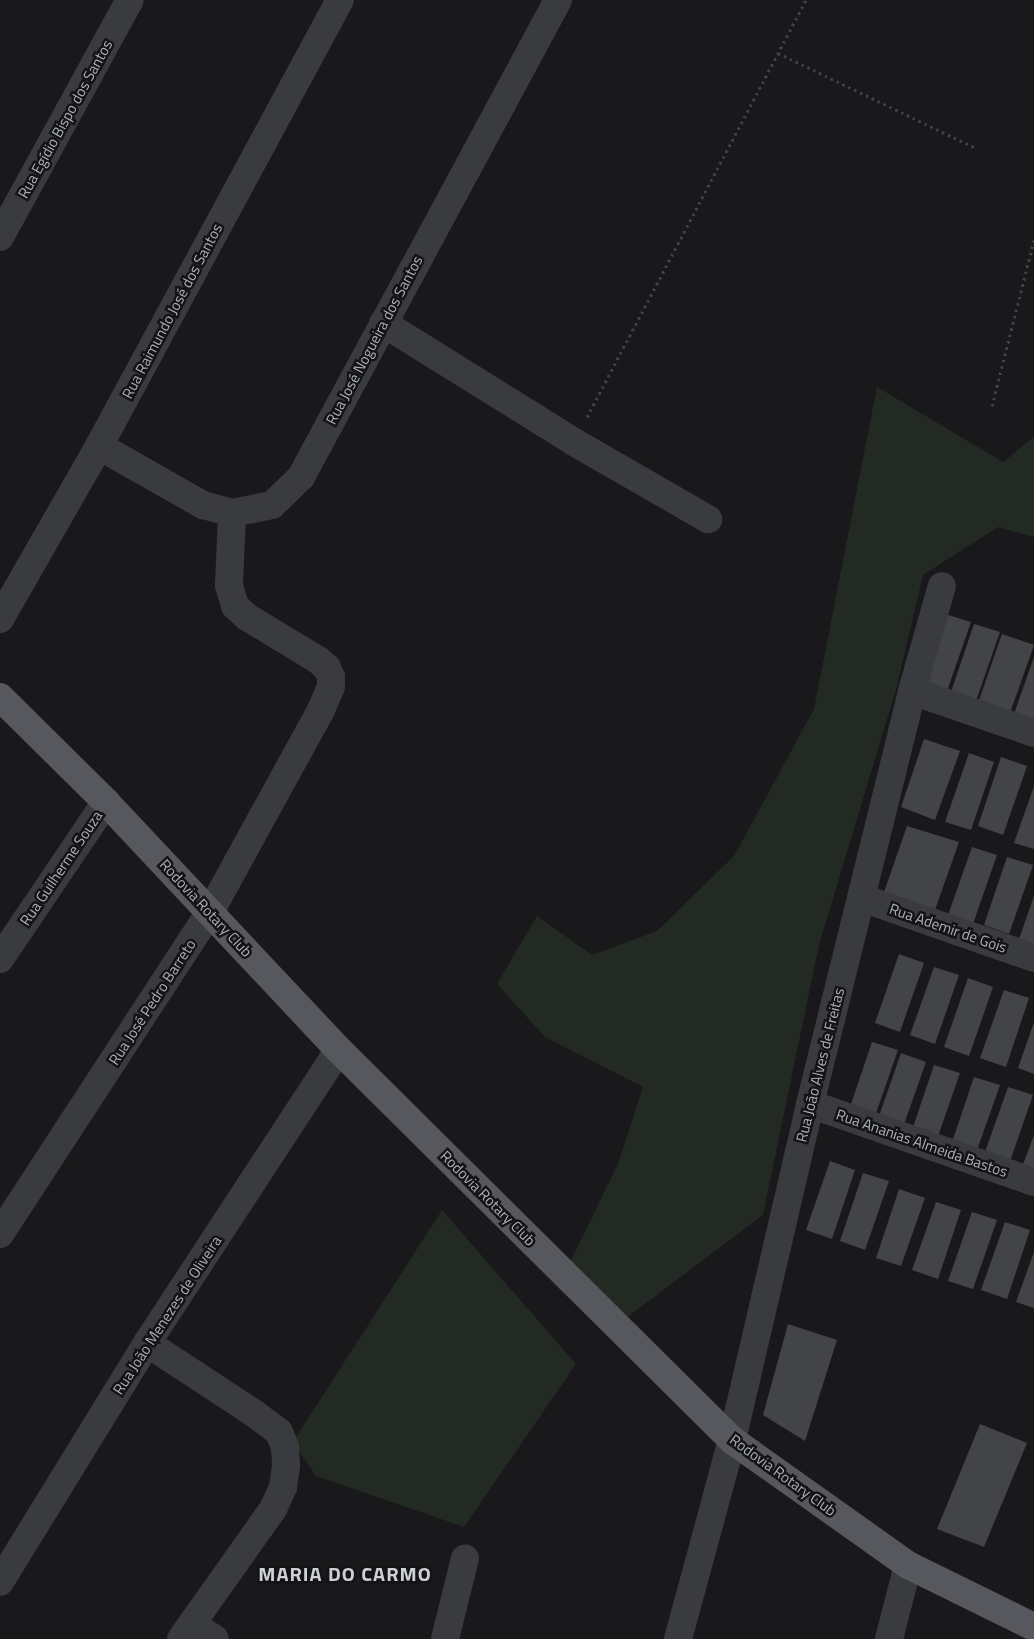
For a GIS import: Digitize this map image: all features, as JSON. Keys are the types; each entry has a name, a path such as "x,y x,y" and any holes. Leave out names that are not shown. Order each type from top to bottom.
{"main road":[{"name":"Rodovia Rotary Club","path":"0,697 106,802 338,1050 732,1440 908,1565 1034,1627"}],"street":[{"name":"Rua Egídio Bispo dos Santos","path":"0,238 130,0"},
{"name":"Rua Raimundo José dos Santos","path":"0,619 99,446 340,0"},
{"name":"Rua José Nogueira dos Santos","path":"99,446 203,505 232,513 272,505 301,477 558,0"},
{"path":"383,323 574,442 708,519"},
{"name":"Rua José Pedro Barreto","path":"0,1234 210,912 321,710 331,687 331,677 327,668 318,660 246,618 235,606 230,585 232,513"},
{"name":"Rua João Alves de Freitas","path":"678,1639 732,1440 810,1104 912,691 942,586"},
{"path":"912,691 1034,733"},
{"name":"Rua Guilherme Souza","path":"0,959 106,802"},
{"name":"Rua Ademir de Gois","path":"862,898 1034,958"},
{"name":"Rua João Menezes de Oliveira","path":"0,1582 147,1343 338,1050"},
{"name":"Rua Ananias Almeida Bastos","path":"810,1104 1034,1182"},
{"path":"147,1343 255,1414 279,1432 285,1447 286,1466 283,1487 273,1509 187,1631 214,1639"},
{"path":"445,1639 465,1558"},
{"path":"888,1639 908,1565"}],"path":[{"path":"574,442 806,0"},
{"path":"778,53 975,148"},
{"path":"992,406 1034,240"}],"shaded area":[{"path":"877,387 1003,462 1034,437 1034,537 998,527 923,575 897,686 819,945 763,1215 621,1322 570,1262 618,1164 643,1087 545,1037 497,984 537,916 592,955 657,931 734,856 814,709"},
{"path":"442,1210 576,1364 464,1527 316,1476 293,1442"}],"building":[{"path":"945,614 971,622 947,691 922,682"},
{"path":"974,624 1000,632 976,701 951,692"},
{"path":"1002,634 1034,645 1010,713 978,703"},
{"path":"1034,657 1034,721 1014,714"},
{"path":"924,739 960,751 935,820 901,807"},
{"path":"969,753 994,762 971,830 945,822"},
{"path":"1001,757 1027,766 1003,835 978,826"},
{"path":"1034,786 1034,849 1014,843"},
{"path":"907,826 959,842 935,910 883,895"},
{"path":"972,847 997,855 973,924 948,915"},
{"path":"1007,857 1033,865 1009,934 984,925"},
{"path":"1034,896 1034,944 1019,939"},
{"path":"899,954 924,963 900,1032 875,1023"},
{"path":"934,967 959,975 935,1044 910,1035"},
{"path":"968,978 993,987 969,1056 944,1047"},
{"path":"1004,990 1029,998 1006,1067 980,1058"},
{"path":"1034,1022 1034,1074 1018,1068"},
{"path":"872,1042 898,1050 874,1119 849,1110"},
{"path":"901,1053 926,1062 902,1130 877,1122"},
{"path":"934,1065 960,1073 936,1142 911,1133"},
{"path":"974,1077 1000,1085 976,1153 951,1145"},
{"path":"1008,1087 1033,1095 1009,1164 984,1155"},
{"path":"1034,1135 1034,1174 1021,1170"},
{"path":"830,1161 855,1170 832,1239 806,1230"},
{"path":"863,1173 889,1181 865,1250 840,1241"},
{"path":"899,1189 925,1198 901,1266 876,1258"},
{"path":"936,1202 961,1210 938,1279 912,1270"},
{"path":"972,1212 997,1220 973,1289 948,1281"},
{"path":"1005,1222 1030,1230 1007,1299 981,1290"},
{"path":"1034,1252 1034,1308 1016,1302"},
{"path":"788,1324 837,1340 805,1441 763,1415"},
{"path":"980,1424 1027,1443 984,1547 937,1529"}],"district":[{"name":"MARIA DO CARMO","path":"345,1573"}]}
